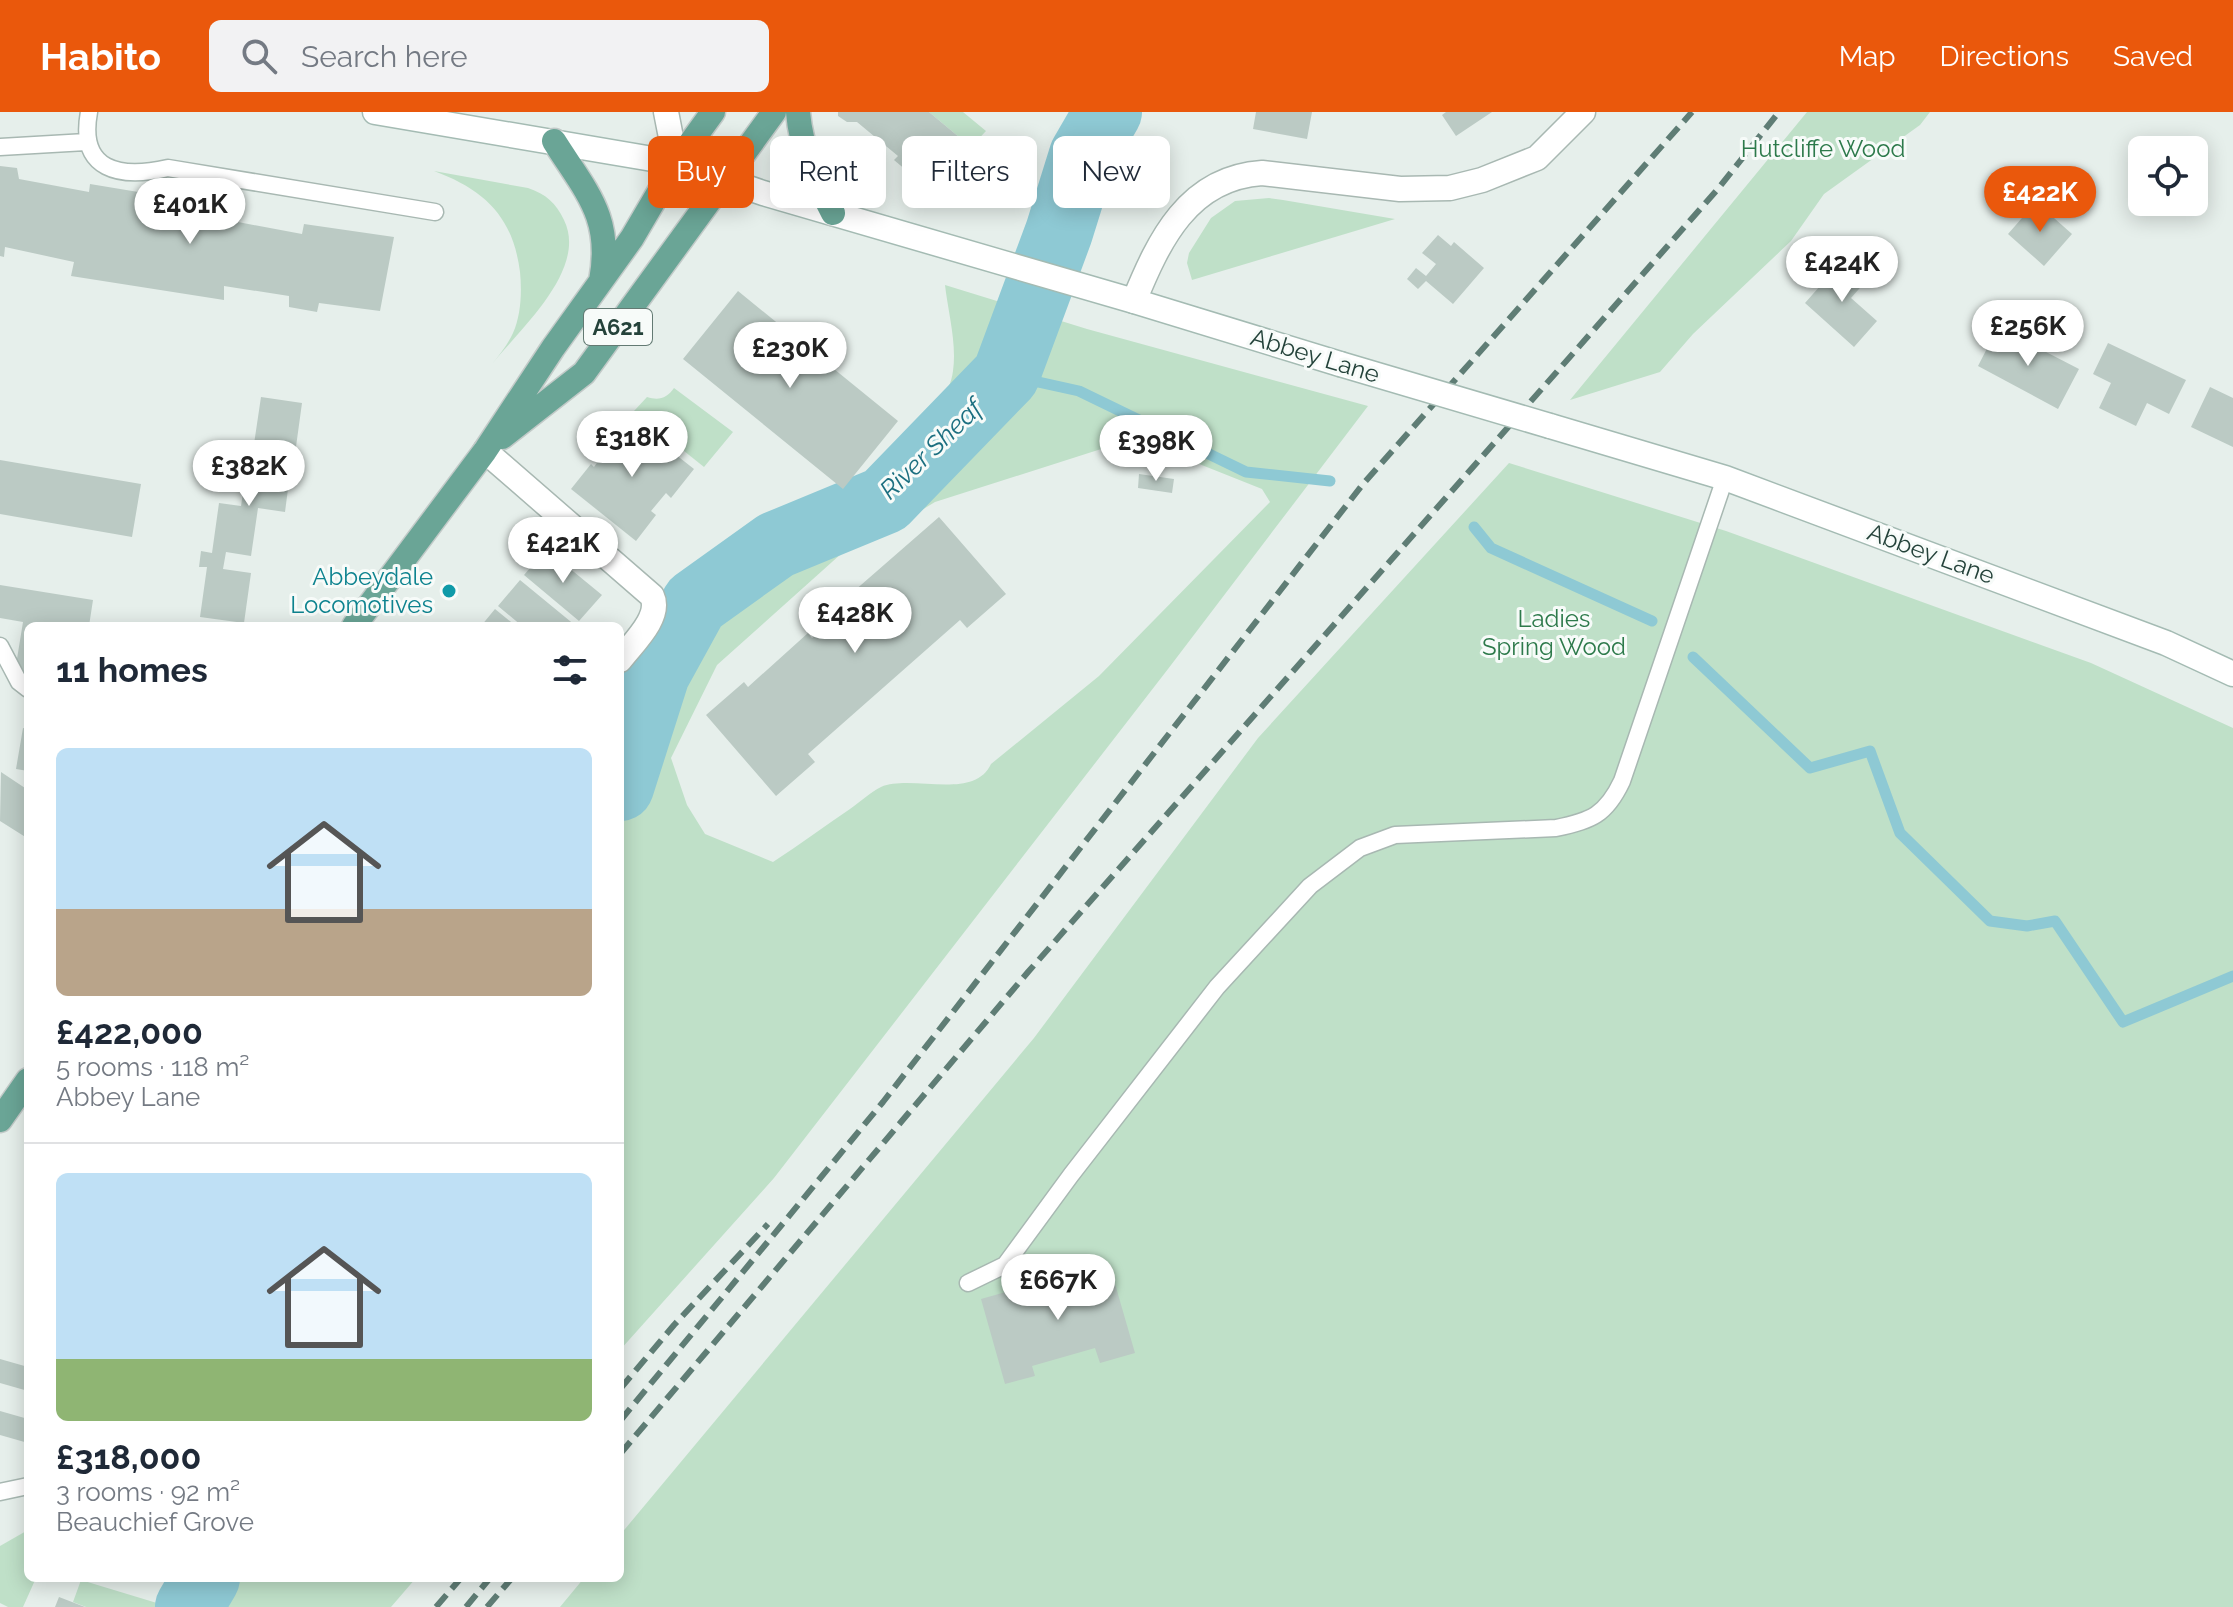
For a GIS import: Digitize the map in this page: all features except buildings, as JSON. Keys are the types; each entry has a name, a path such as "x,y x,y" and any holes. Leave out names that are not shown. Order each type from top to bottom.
{"main road":[{"name":"Abbey Lane","path":"375,112 648,158"},
{"path":"666,112 671,136"},
{"name":"A621","path":"696,136 713,112"},
{"name":"A621","path":"754,140 774,112"},
{"path":"798,112 804,149 833,213"},
{"path":"1134,301 1150,263 1170,229 1199,197 1221,182 1262,173 1400,189 1450,188 1482,180 1537,158 1583,112"},
{"path":"554,141 599,215 605,261 601,283"},
{"name":"Abbey Lane","path":"754,189 1725,478 2166,643 2233,674"},
{"name":"A621","path":"357,622 485,451 650,208"},
{"name":"A621","path":"485,451 584,373 705,208"},
{"path":"485,451 652,596 655,603 653,613 624,654"},
{"path":"0,1120 24,1086"}],"lane":[{"path":"89,112 86,142 91,153 99,161 126,172 143,174 168,168 435,212"},
{"path":"0,147 86,142"},
{"path":"968,1283 1005,1265 1217,987 1310,886 1360,848 1395,835 1556,828 1577,824 1602,812 1614,799 1622,781 1725,478"},
{"path":"0,646 24,686"},
{"path":"0,1492 24,1487"}],"green space":[{"path":"929,112 963,112 986,131 981,136 958,136"},
{"name":"Hutcliffe Wood","path":"1807,112 1930,112 1920,125 1824,194 1791,241 1693,334 1660,372 1570,400"},
{"path":"434,171 534,190 550,200 564,220 569,239 567,258 559,278 534,316 492,364 509,341 518,319 520,272 511,236 494,208 482,197"},
{"path":"1269,198 1395,219 1192,280 1187,263 1189,253 1211,218 1235,201"},
{"path":"945,285 1087,329 1368,406 774,1178 624,1346 624,679 708,566 788,517 824,509 836,510 861,536 717,665 671,758 687,805 705,834 773,862 881,787 909,783 957,784 983,775 991,764 1099,676 1270,502 1262,489 1149,444 1123,442 935,502 902,522 856,488 915,436 940,404 953,371 952,328"},
{"path":"674,388 733,432 704,467 634,411 647,397 662,398"},
{"name":"Ladies Spring Wood","path":"1509,463 1726,531 2091,663 2233,728 2233,1607 560,1607 581,1582 624,1582 624,1530 1034,1038 1258,738"},
{"path":"24,1532 24,1582 34,1582 23,1607 8,1607 0,1603 0,1546"},
{"path":"80,1582 88,1582 170,1607 86,1607 73,1602"},
{"path":"207,1582 413,1582 391,1607 193,1607"}],"waterway":[{"name":"River Sheaf","path":"624,774 656,674 695,603 776,545 885,500 1006,375 1059,232 1083,155 1108,112"},
{"path":"1006,375 1079,391 1246,472 1330,481"},
{"path":"1474,527 1491,548 1652,621"},
{"path":"1693,657 1810,768 1870,751 1900,833 1990,921 2027,926 2055,921 2123,1022 2233,976"},
{"name":"River Sheaf","path":"189,1607 204,1582"}],"railway":[{"path":"624,1416 883,1102 1363,484 1692,112"},
{"path":"624,1449 1028,972 1717,190 1779,112"},
{"path":"624,1384 674,1325 768,1224"},
{"path":"436,1607 458,1582"},
{"path":"466,1607 487,1582"},
{"path":"487,1607 509,1582"}],"place":[{"name":"Abbeydale Locomotives","path":"449,591"}]}
